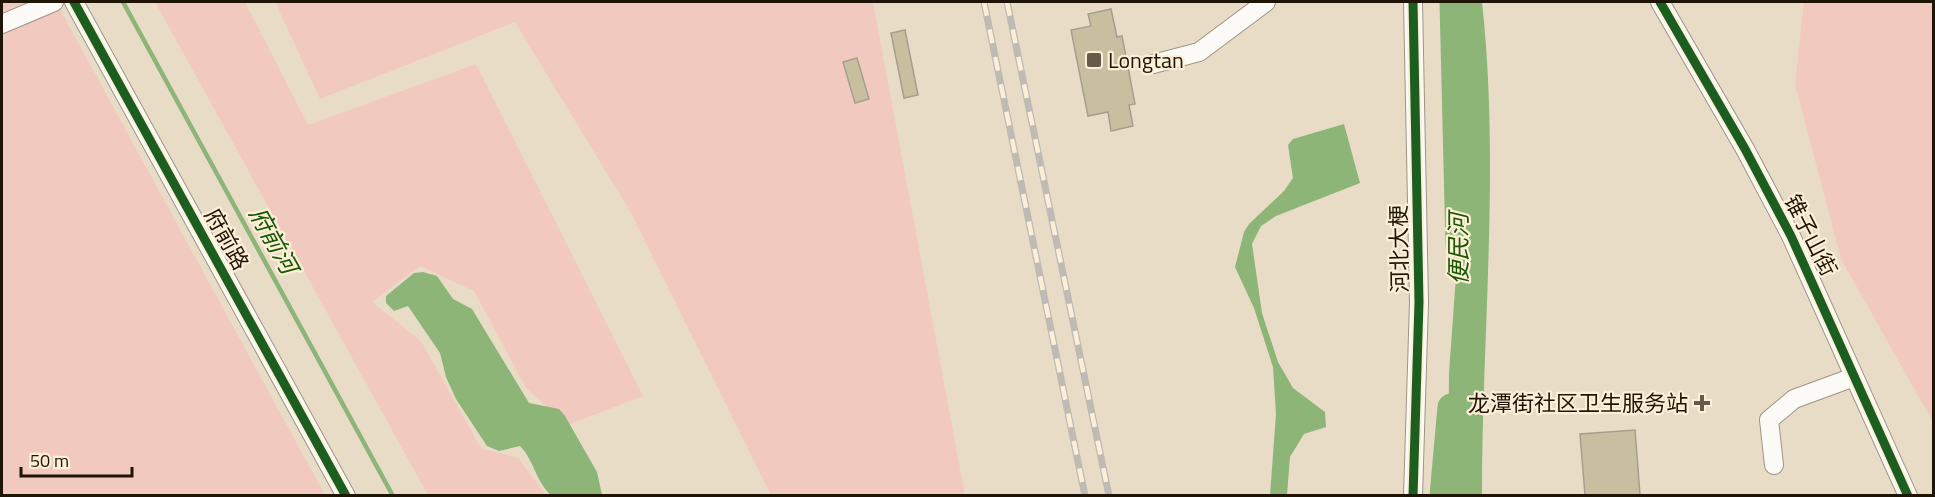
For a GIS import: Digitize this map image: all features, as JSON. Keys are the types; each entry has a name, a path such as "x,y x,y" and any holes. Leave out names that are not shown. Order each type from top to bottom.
{"street":[{"path":"2,24 54,2"},
{"name":"府前路","path":"74,2 346,495"},
{"path":"1153,64 1199,52 1266,2"},
{"name":"河北大梗","path":"1413,2 1419,302 1413,495"},
{"name":"锥子山街","path":"1660,2 1745,149 1791,236 1836,331 1854,377 1908,495"},
{"path":"1774,465 1769,420 1794,399 1854,377"}],"shaded area":[{"path":"2,2 56,2 325,495 2,495"},
{"path":"155,2 245,2 308,125 476,64 643,396 568,425 526,388 474,291 420,266 372,302 421,341 481,448 518,458 546,495 428,495"},
{"path":"275,2 873,2 965,495 771,495 631,213 515,22 320,99"},
{"path":"1804,2 1933,2 1933,422 1841,259 1795,84"}],"water":[{"path":"1448,2 1482,2 1487,64 1490,187 1482,495 1448,495 1449,373 1458,248 1458,139"},
{"path":"1344,124 1360,183 1276,216 1261,226 1252,244 1262,313 1278,362 1293,388 1325,412 1326,427 1304,434 1290,457 1287,495 1270,495 1276,414 1273,367 1254,308 1235,267 1244,232 1249,224 1284,191 1293,178 1288,145 1293,139"},
{"path":"423,272 437,276 453,299 472,309 529,403 559,409 565,416 597,472 602,495 551,495 520,446 499,451 487,446 456,399 446,377 440,353 408,306 394,311 386,303 386,296 414,273"}],"building":[{"path":"1111,9 1117,37 1122,36 1135,104 1129,105 1133,126 1111,131 1108,112 1088,116 1071,30 1091,26 1088,14"},
{"path":"905,30 918,95 904,98 891,33"},
{"path":"857,58 869,99 855,103 843,62"},
{"path":"1635,430 1640,495 1585,495 1580,434"}],"waterway":[{"name":"府前河","path":"123,2 393,496"},
{"name":"便民河","path":"1453,2 1459,246"},
{"name":"便民河","path":"1443,496 1451,407"}],"railway":[{"path":"984,2 1085,496"},
{"path":"1007,2 1109,496"}],"cycle path":[{"path":"74,2 346,496"},
{"path":"1413,2 1419,302 1413,496"},
{"path":"1660,2 1745,149 1791,236 1908,496"}],"place":[{"name":"Longtan","path":"1094,60"},
{"name":"龙潭街社区卫生服务站","path":"1702,403"}]}
